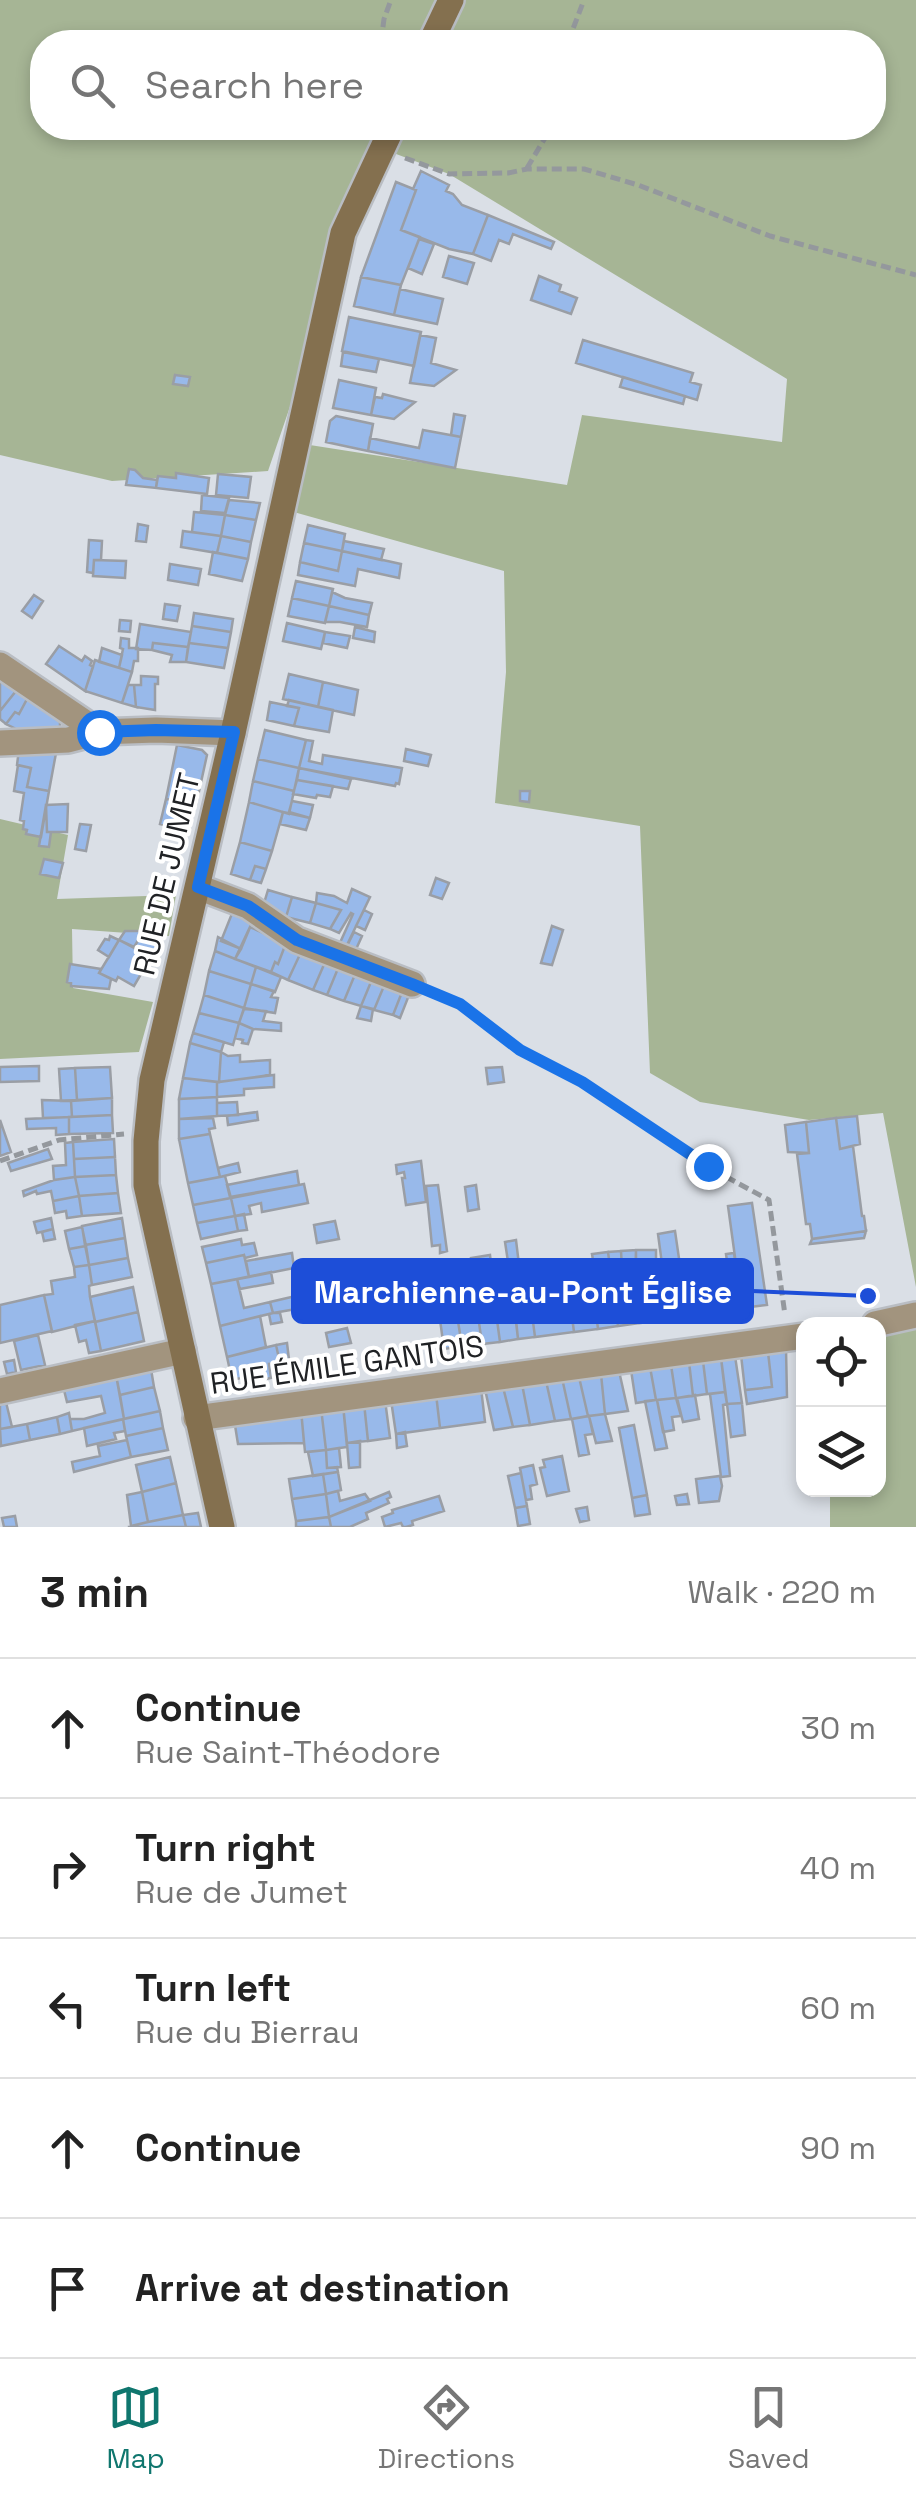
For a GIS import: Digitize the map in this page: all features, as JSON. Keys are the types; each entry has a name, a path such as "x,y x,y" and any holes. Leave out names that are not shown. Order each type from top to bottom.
{"street":[{"path":"437,30 451,0"},
{"name":"RUE DE JUMET","path":"222,1527 146,1186 152,1080 234,732 343,234 386,140"},
{"path":"0,665 99,732"},
{"path":"0,743 68,740 99,732 234,732"},
{"path":"198,887 248,906 297,940 412,984"},
{"path":"886,1322 916,1315"},
{"name":"RUE ÉMILE GANTOIS","path":"196,1418 796,1337"},
{"path":"0,1391 183,1350"}],"path":[{"path":"383,30 391,0"},
{"path":"573,30 584,0"},
{"path":"390,140 448,174 584,169 638,185 770,236 916,275"},
{"path":"527,169 544,140"},
{"path":"412,984 460,1004 520,1050 582,1082 708,1166 769,1200 796,1337"},
{"path":"0,1161 59,1140 147,1132"}],"green space":[{"path":"0,0 448,0 434,30 30,30 30,140 886,140 886,30 439,30 454,0 916,0 916,1287 883,1113 809,1120 700,1102 650,1073 640,826 495,803 506,672 504,571 283,509 297,443 567,485 582,415 782,442 787,379 449,174 383,149 362,196 268,471 112,481 0,455"},
{"path":"0,819 68,835 57,899 176,895 169,936 72,929 73,988 153,1002 139,1052 0,1059"},
{"path":"916,1327 916,1527 830,1527 830,1497 886,1497 886,1333"}],"building":[{"path":"421,171 449,185 446,191 462,205 488,215 473,254 401,230"},
{"path":"396,182 416,190 401,230 420,237 401,285 361,277"},
{"path":"488,215 554,242 551,249 513,234 509,244 499,240 491,261 473,254"},
{"path":"419,239 434,244 422,274 408,268"},
{"path":"449,256 474,263 467,284 443,277"},
{"path":"539,276 561,285 559,291 577,298 571,314 531,300"},
{"path":"361,277 401,285 394,315 354,306"},
{"path":"400,289 443,299 437,324 394,315"},
{"path":"349,317 421,332 414,366 342,351"},
{"path":"420,335 436,338 431,363 456,370 434,386 410,383"},
{"path":"583,340 693,373 690,382 701,385 697,400 576,363"},
{"path":"343,352 379,359 376,372 341,366"},
{"path":"175,375 190,377 188,386 173,384"},
{"path":"623,377 685,396 683,404 620,387"},
{"path":"339,380 376,388 371,415 333,408"},
{"path":"383,394 415,402 394,419 371,415 375,397 382,398"},
{"path":"454,414 465,416 461,437 451,435"},
{"path":"336,416 373,424 368,451 326,442 330,421"},
{"path":"423,430 461,437 455,468 368,451 370,438 419,448"},
{"path":"129,469 143,478 157,480 156,488 126,485"},
{"path":"176,473 209,478 207,494 156,488 158,476 176,478"},
{"path":"218,474 251,477 248,498 216,495"},
{"path":"202,495 229,498 225,513 201,511"},
{"path":"229,500 260,503 256,520 225,515"},
{"path":"194,512 225,515 221,536 192,532"},
{"path":"225,515 256,520 251,542 221,536"},
{"path":"138,524 148,526 146,542 136,541"},
{"path":"308,525 345,534 342,551 304,543"},
{"path":"183,531 221,536 217,553 181,547"},
{"path":"221,536 251,542 248,559 217,553"},
{"path":"89,540 102,541 101,560 94,560 93,573 87,572"},
{"path":"344,541 384,549 381,560 342,551"},
{"path":"304,543 342,551 338,571 300,562"},
{"path":"342,551 401,564 399,578 358,569 355,586 298,575 300,562 338,571"},
{"path":"213,552 248,559 242,581 209,574"},
{"path":"94,560 126,561 125,578 93,576"},
{"path":"170,564 201,569 198,585 168,580"},
{"path":"296,581 333,589 329,606 292,598"},
{"path":"332,592 372,603 369,615 329,606"},
{"path":"34,595 43,601 32,618 22,611"},
{"path":"292,598 329,606 325,623 288,616"},
{"path":"165,604 180,606 177,621 163,619"},
{"path":"329,606 369,615 367,627 325,622"},
{"path":"194,613 233,619 231,632 192,626"},
{"path":"120,620 131,621 130,632 119,631"},
{"path":"287,623 325,632 321,649 283,641"},
{"path":"140,624 191,632 188,647 153,643 152,650 136,649"},
{"path":"192,626 231,632 228,648 189,643"},
{"path":"355,627 375,632 374,642 353,638"},
{"path":"325,632 350,636 347,648 323,643"},
{"path":"121,638 129,639 129,648 138,648 138,661 134,661 132,672 119,668"},
{"path":"153,643 188,647 186,662 170,662 172,655 152,650"},
{"path":"189,643 228,648 224,668 186,662"},
{"path":"59,646 82,661 85,656 92,661 85,691 46,664"},
{"path":"102,648 122,655 119,668 99,662"},
{"path":"95,660 132,672 122,703 85,691"},
{"path":"289,674 323,682 318,707 283,699"},
{"path":"141,676 158,677 155,710 136,707 134,685 141,685"},
{"path":"0,680 16,691 0,711"},
{"path":"323,682 358,690 354,715 318,707"},
{"path":"128,685 134,685 136,707 122,703"},
{"path":"16,691 27,699 19,714 15,712 6,724 0,719 0,711"},
{"path":"27,699 60,721 60,732 10,734 14,728 6,724 15,712 19,714"},
{"path":"289,700 333,710 329,732 294,726 299,708 287,706"},
{"path":"270,702 299,708 294,726 267,720"},
{"path":"265,730 306,740 299,768 258,759"},
{"path":"306,740 313,741 309,761 322,764 323,755 402,768 399,784 299,768"},
{"path":"177,745 202,750 207,755 196,805 166,799"},
{"path":"19,749 56,753 49,791 27,787 31,768 17,765"},
{"path":"406,749 431,755 428,766 404,761"},
{"path":"258,759 299,768 294,791 253,781"},
{"path":"18,765 31,768 27,787 49,791 41,837 26,834 24,821 20,820 24,793 14,791"},
{"path":"299,768 351,779 348,789 297,780"},
{"path":"297,780 333,786 330,797 293,794"},
{"path":"253,781 294,791 289,814 249,802"},
{"path":"520,791 530,791 529,802 520,801"},
{"path":"166,799 193,804 187,830 160,824"},
{"path":"292,801 313,805 310,818 289,812"},
{"path":"249,802 283,812 272,851 240,842"},
{"path":"68,804 67,832 47,832 46,805"},
{"path":"46,805 47,832 51,832 49,847 39,846"},
{"path":"283,812 310,818 306,830 280,824"},
{"path":"80,824 91,825 86,851 75,849"},
{"path":"240,842 272,851 266,869 255,866 250,880 231,874"},
{"path":"170,848 179,849 177,860 168,858"},
{"path":"44,859 63,863 59,878 40,874"},
{"path":"255,866 266,869 261,883 250,880"},
{"path":"436,878 449,883 442,899 430,895"},
{"path":"352,889 370,897 346,947 339,945 353,914 339,933 330,929 341,910 316,903 317,893 347,903"},
{"path":"268,890 292,897 286,917 262,910"},
{"path":"292,897 316,903 310,923 286,917"},
{"path":"316,903 341,910 330,929 310,923"},
{"path":"235,906 254,918 241,949 221,941"},
{"path":"364,910 372,914 365,930 356,926"},
{"path":"552,926 563,930 552,965 541,963"},
{"path":"250,927 286,943 271,972 235,959"},
{"path":"125,931 144,931 134,947 119,940"},
{"path":"144,931 166,933 151,957 134,947"},
{"path":"354,932 362,936 352,958 343,954"},
{"path":"110,936 119,940 109,957 98,950"},
{"path":"218,937 241,949 235,959 215,951"},
{"path":"119,940 151,957 134,986 99,973"},
{"path":"286,943 302,950 288,980 271,972"},
{"path":"302,950 326,960 313,990 288,980"},
{"path":"215,951 256,967 251,984 209,971"},
{"path":"326,960 339,966 327,995 313,990"},
{"path":"70,964 101,969 99,973 111,979 109,989 71,986 67,982"},
{"path":"339,966 356,972 344,1001 327,995"},
{"path":"256,967 281,977 275,992 251,984"},
{"path":"209,971 251,984 244,1008 204,995"},
{"path":"356,972 373,977 361,1006 344,1001"},
{"path":"373,977 386,981 374,1010 361,1006"},
{"path":"386,981 404,987 393,1015 374,1010"},
{"path":"251,984 274,991 271,997 278,998 275,1013 244,1008"},
{"path":"404,987 411,990 400,1018 393,1015"},
{"path":"204,995 244,1008 239,1023 199,1013"},
{"path":"361,1006 373,1009 371,1021 357,1018"},
{"path":"244,1009 266,1011 263,1021 281,1023 281,1031 253,1029 239,1023"},
{"path":"199,1013 239,1023 233,1045 193,1033"},
{"path":"239,1023 253,1029 248,1044 235,1038"},
{"path":"193,1033 224,1042 221,1052 190,1043"},
{"path":"190,1043 221,1052 219,1082 183,1078"},
{"path":"221,1052 240,1055 240,1062 270,1060 270,1075 219,1082"},
{"path":"39,1066 39,1081 0,1082 0,1067"},
{"path":"110,1067 112,1098 77,1100 75,1068"},
{"path":"502,1067 504,1082 488,1084 486,1068"},
{"path":"75,1068 77,1100 61,1101 59,1069"},
{"path":"274,1075 274,1087 244,1089 244,1095 217,1097 217,1082"},
{"path":"183,1078 217,1082 217,1097 179,1099"},
{"path":"217,1097 217,1116 179,1119 179,1099"},
{"path":"112,1098 112,1115 72,1117 71,1101"},
{"path":"42,1100 71,1101 72,1117 43,1118"},
{"path":"237,1102 238,1115 217,1116 217,1103"},
{"path":"257,1112 258,1120 228,1125 227,1116"},
{"path":"112,1115 113,1133 69,1134 69,1117"},
{"path":"857,1116 860,1144 840,1149 836,1118"},
{"path":"69,1117 69,1134 56,1135 56,1128 27,1129 26,1119"},
{"path":"213,1118 215,1128 209,1129 210,1134 179,1139 179,1119"},
{"path":"836,1118 840,1149 853,1146 866,1231 812,1239 810,1224 806,1224 797,1154 809,1153 806,1122"},
{"path":"0,1120 11,1152 0,1156"},
{"path":"806,1122 809,1153 788,1152 785,1125"},
{"path":"210,1134 220,1177 188,1183 179,1139"},
{"path":"114,1139 115,1157 74,1159 73,1142"},
{"path":"73,1142 75,1177 54,1180 53,1166 66,1165 65,1143"},
{"path":"48,1149 52,1159 11,1171 8,1163"},
{"path":"115,1157 116,1175 75,1177 74,1159"},
{"path":"421,1161 426,1202 406,1205 404,1172 397,1174 396,1165"},
{"path":"238,1163 240,1172 220,1177 218,1168"},
{"path":"297,1171 299,1185 230,1197 227,1185"},
{"path":"116,1175 118,1193 79,1196 75,1177"},
{"path":"225,1176 231,1198 193,1205 188,1183"},
{"path":"75,1177 79,1196 53,1201 51,1191 36,1191 24,1196 23,1191"},
{"path":"304,1184 308,1203 262,1212 261,1203 249,1206 251,1214 235,1216 231,1198"},
{"path":"438,1185 447,1251 440,1253 440,1245 432,1246 426,1186"},
{"path":"476,1185 479,1209 468,1211 465,1187"},
{"path":"118,1193 121,1213 82,1216 79,1196"},
{"path":"79,1196 82,1216 67,1218 66,1211 55,1213 53,1201"},
{"path":"231,1198 235,1216 197,1223 193,1205"},
{"path":"752,1203 767,1305 742,1308 728,1206"},
{"path":"244,1214 247,1230 238,1231 235,1216"},
{"path":"235,1216 238,1231 201,1239 197,1223"},
{"path":"51,1218 53,1229 37,1233 34,1222"},
{"path":"122,1218 125,1238 85,1245 82,1226"},
{"path":"335,1221 339,1239 317,1243 314,1225"},
{"path":"82,1227 86,1246 69,1249 65,1231"},
{"path":"53,1229 55,1239 44,1241 42,1232"},
{"path":"675,1231 682,1279 668,1280 664,1279 658,1234"},
{"path":"866,1231 864,1238 810,1244 812,1239"},
{"path":"125,1238 128,1258 89,1265 85,1245"},
{"path":"241,1239 242,1245 254,1243 257,1255 206,1263 202,1247"},
{"path":"516,1240 520,1273 526,1273 530,1299 514,1301 505,1242"},
{"path":"86,1246 89,1265 74,1267 69,1249"},
{"path":"636,1250 656,1250 656,1276 663,1275 670,1319 640,1323"},
{"path":"636,1250 636,1267 622,1269 621,1251"},
{"path":"621,1251 622,1269 636,1267 635,1285 613,1288 608,1252"},
{"path":"608,1252 613,1288 598,1290 592,1254"},
{"path":"292,1253 294,1268 249,1277 246,1261"},
{"path":"734,1253 742,1308 720,1313 715,1274 725,1273 726,1254"},
{"path":"244,1255 249,1277 211,1284 206,1263"},
{"path":"490,1255 493,1281 474,1284 471,1258"},
{"path":"128,1258 132,1277 92,1285 89,1265"},
{"path":"89,1265 95,1321 52,1332 44,1295 53,1294 51,1281 75,1277 74,1267"},
{"path":"271,1272 273,1283 240,1289 237,1279"},
{"path":"237,1279 244,1308 270,1302 273,1313 220,1326 211,1284"},
{"path":"635,1285 640,1323 618,1326 613,1288"},
{"path":"133,1287 138,1312 95,1322 90,1297"},
{"path":"613,1288 618,1326 598,1329 593,1290"},
{"path":"593,1290 598,1329 574,1332 569,1294"},
{"path":"569,1294 574,1332 535,1337 530,1299"},
{"path":"44,1295 52,1331 0,1343 0,1305"},
{"path":"300,1295 302,1308 273,1313 270,1302"},
{"path":"513,1296 518,1339 500,1342 494,1298"},
{"path":"494,1298 500,1342 482,1344 476,1301"},
{"path":"530,1299 535,1337 518,1339 514,1301"},
{"path":"476,1301 482,1344 462,1346 455,1303"},
{"path":"455,1303 462,1346 444,1349 438,1305"},
{"path":"138,1312 144,1341 101,1351 95,1322"},
{"path":"280,1313 282,1322 271,1324 269,1314"},
{"path":"260,1316 266,1347 227,1357 220,1326"},
{"path":"95,1321 101,1351 89,1353 86,1340 79,1342 75,1325"},
{"path":"347,1328 351,1343 329,1347 326,1333"},
{"path":"38,1335 45,1365 21,1370 14,1341"},
{"path":"287,1343 291,1376 271,1378 269,1364 280,1363 276,1345"},
{"path":"276,1345 280,1363 269,1364 271,1378 255,1381 254,1375 232,1380 227,1357"},
{"path":"786,1349 787,1397 747,1404 745,1390 772,1387 768,1352"},
{"path":"768,1352 772,1387 745,1390 741,1355"},
{"path":"735,1356 742,1403 727,1404 721,1358"},
{"path":"721,1358 725,1392 707,1394 703,1361"},
{"path":"14,1360 16,1372 7,1374 4,1362"},
{"path":"703,1361 707,1394 693,1396 689,1362"},
{"path":"689,1362 693,1396 676,1398 671,1365"},
{"path":"671,1365 676,1398 656,1400 650,1367"},
{"path":"650,1367 656,1400 636,1403 631,1370"},
{"path":"151,1369 154,1387 120,1395 116,1375"},
{"path":"619,1371 628,1411 605,1414 601,1374"},
{"path":"601,1374 605,1414 588,1416 579,1377"},
{"path":"116,1375 124,1419 72,1431 70,1419 105,1413 101,1396 67,1402 63,1386"},
{"path":"579,1377 588,1416 571,1419 562,1378"},
{"path":"562,1378 571,1419 555,1421 546,1381"},
{"path":"546,1381 555,1421 530,1425 522,1384"},
{"path":"522,1384 530,1425 513,1427 503,1387"},
{"path":"154,1387 160,1411 124,1419 120,1395"},
{"path":"503,1387 513,1427 494,1430 485,1389"},
{"path":"481,1388 485,1422 440,1428 436,1394"},
{"path":"725,1392 730,1476 721,1477 710,1394"},
{"path":"436,1394 440,1428 396,1434 391,1400"},
{"path":"695,1395 699,1419 683,1422 677,1398"},
{"path":"5,1398 12,1427 0,1429 0,1399"},
{"path":"676,1398 681,1416 672,1417 674,1430 663,1432 657,1400"},
{"path":"385,1400 390,1438 368,1441 364,1403"},
{"path":"657,1400 667,1448 655,1450 645,1401"},
{"path":"364,1403 368,1441 347,1443 343,1405"},
{"path":"742,1403 745,1435 731,1437 727,1404"},
{"path":"343,1405 347,1447 326,1450 321,1408"},
{"path":"321,1408 326,1450 305,1452 301,1410"},
{"path":"301,1410 304,1443 238,1444 234,1419"},
{"path":"160,1411 163,1428 126,1436 123,1419"},
{"path":"69,1413 72,1431 60,1434 57,1417"},
{"path":"605,1414 612,1441 596,1443 589,1416"},
{"path":"589,1416 593,1434 585,1435 589,1454 579,1456 572,1419"},
{"path":"57,1417 60,1434 30,1440 27,1424"},
{"path":"123,1419 125,1431 114,1433 116,1439 87,1446 84,1428"},
{"path":"27,1424 30,1440 1,1446 0,1429"},
{"path":"634,1425 647,1495 632,1498 619,1428"},
{"path":"163,1428 168,1450 131,1457 126,1436"},
{"path":"405,1432 407,1446 397,1448 396,1434"},
{"path":"127,1440 131,1457 74,1472 72,1462 100,1456 98,1446"},
{"path":"360,1441 360,1467 349,1468 347,1443"},
{"path":"339,1448 341,1467 327,1468 326,1450"},
{"path":"326,1450 327,1468 337,1467 338,1472 313,1476 308,1452"},
{"path":"562,1456 569,1491 547,1496 540,1468 545,1467 543,1460"},
{"path":"170,1457 176,1483 142,1492 136,1465"},
{"path":"533,1465 537,1484 530,1486 532,1499 526,1500 520,1468"},
{"path":"338,1472 341,1490 326,1494 323,1474"},
{"path":"521,1473 527,1506 515,1508 508,1476"},
{"path":"323,1474 326,1494 292,1499 289,1479"},
{"path":"720,1476 719,1501 699,1503 696,1479"},
{"path":"176,1483 183,1515 148,1522 142,1492"},
{"path":"338,1491 340,1501 365,1494 370,1501 329,1517 326,1494"},
{"path":"142,1492 148,1522 131,1526 127,1495"},
{"path":"389,1492 389,1503 366,1513 368,1519 350,1527 331,1527 329,1517"},
{"path":"326,1494 329,1517 296,1521 292,1499"},
{"path":"687,1494 689,1504 677,1505 675,1496"},
{"path":"647,1495 650,1514 635,1516 632,1498"},
{"path":"439,1496 444,1511 412,1521 413,1525 406,1527 401,1523 385,1527 382,1517 393,1513 392,1510"},
{"path":"527,1506 530,1524 518,1526 515,1508"},
{"path":"587,1507 589,1520 580,1522 576,1509"},
{"path":"198,1513 201,1527 186,1527 183,1515"},
{"path":"183,1515 186,1527 128,1527 148,1522"},
{"path":"15,1516 17,1527 4,1527 2,1518"},
{"path":"329,1517 331,1527 296,1527 296,1521"}],"place":[{"name":"Marchienne-au-Pont Église","path":"868,1296"}],"route":[{"path":"99,732 234,732 198,887 248,906 297,940 460,1004 520,1050 582,1082 708,1166"}]}
